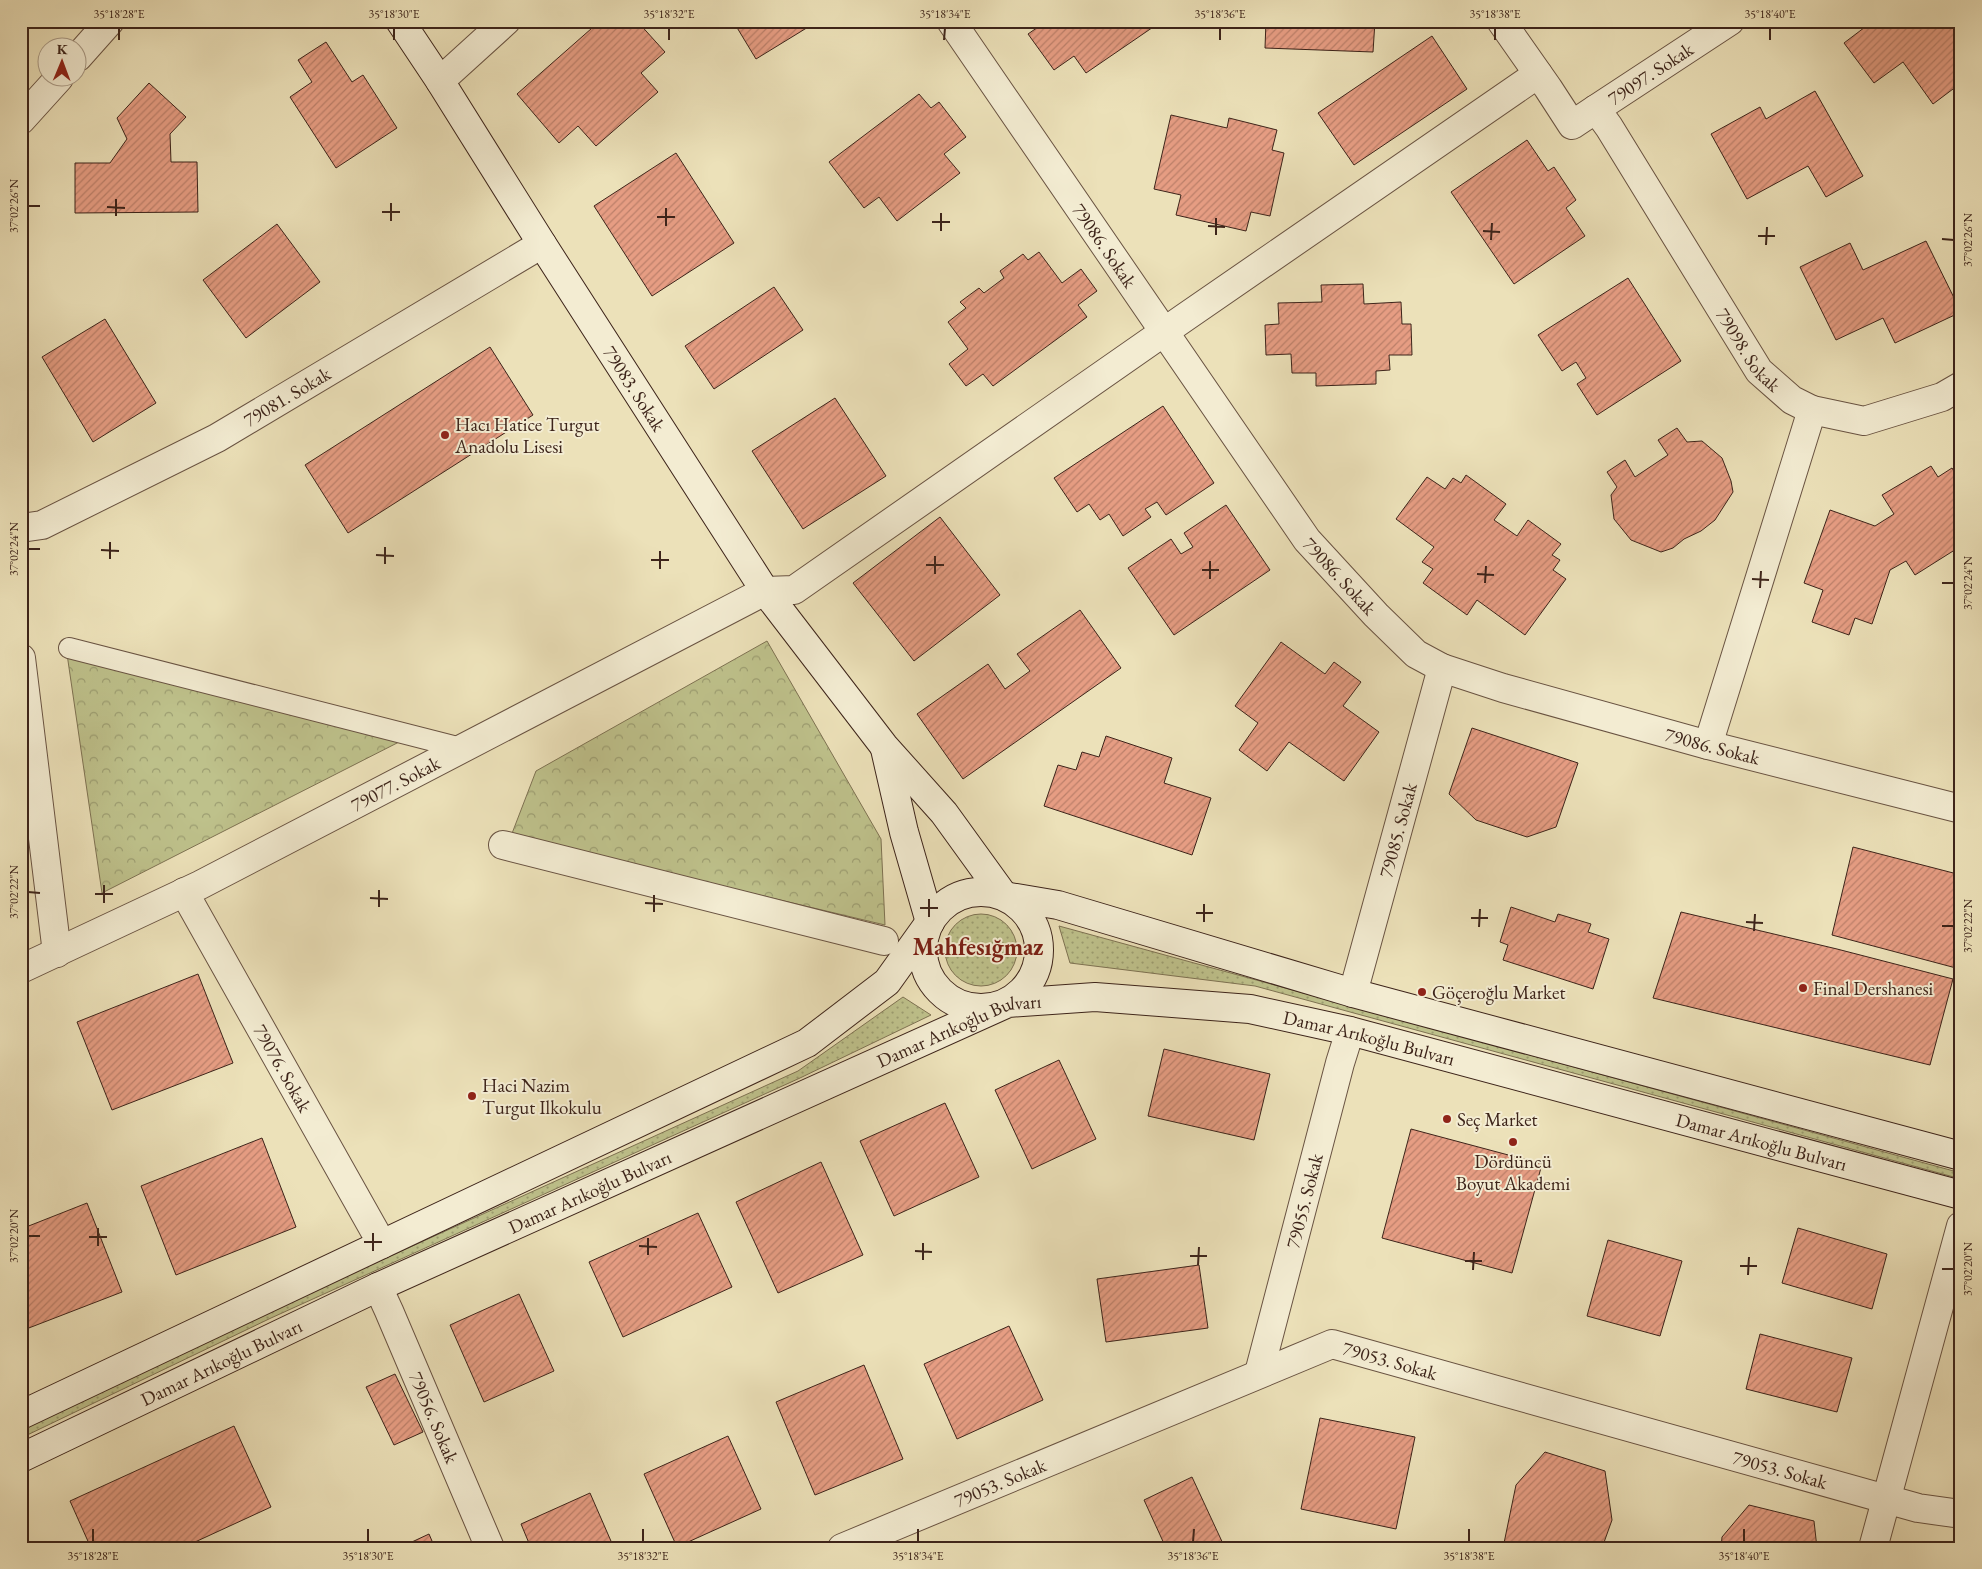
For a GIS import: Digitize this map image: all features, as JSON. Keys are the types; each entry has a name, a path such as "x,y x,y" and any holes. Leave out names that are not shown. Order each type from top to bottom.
{"street":[{"path":"88,46 110,21"},
{"name":"79083. Sokak","path":"400,21 440,80 542,244 765,591 884,746 944,813 1004,896"},
{"path":"440,80 506,21"},
{"name":"79086. Sokak","path":"951,21 1307,540 1376,615 1416,654 1442,668 1503,688 1708,745 1961,810"},
{"path":"1501,21 1572,125 1596,109"},
{"name":"79097. Sokak","path":"1596,109 1730,21"},
{"path":"765,591 794,590 1538,74"},
{"path":"21,120 50,88"},
{"name":"79098. Sokak","path":"1596,109 1609,127 1759,371 1792,400 1812,410 1864,421 1942,397 1961,386"},
{"name":"79081. Sokak","path":"21,528 42,525 217,438 542,244"},
{"path":"1708,745 1812,410"},
{"name":"79077. Sokak","path":"21,969 184,892 765,591"},
{"path":"21,658 57,952"},
{"name":"79085. Sokak","path":"1353,993 1442,668"},
{"path":"884,746 904,832 930,922"},
{"path":"503,845 884,941"},
{"name":"79076. Sokak","path":"184,892 382,1244"},
{"path":"970,892 987,892 1004,896 1020,906 1032,921 1038,939 1039,958 1033,976 1022,992 1008,1002 991,1008 973,1008 955,1002 940,991 929,976 923,958 924,940 930,922 940,909 954,898 970,892"},
{"name":"Damar Arıkoğlu Bulvarı","path":"1004,896 1058,905 1353,993 1961,1156"},
{"name":"Damar Arıkoğlu Bulvarı","path":"21,1415 807,1043 887,982 930,922"},
{"name":"Damar Arıkoğlu Bulvarı","path":"21,1458 378,1288 1008,1002 1095,997 1250,1009 1350,1031 1961,1196"},
{"name":"79055. Sokak","path":"1259,1373 1350,1031"},
{"path":"1873,1548 1961,1226"},
{"name":"79056. Sokak","path":"378,1288 490,1548"},
{"name":"79053. Sokak","path":"842,1548 891,1539 1259,1373 1332,1344 1918,1508 1961,1514"}],"lane":[{"path":"69,648 461,748"}],"green space":[{"path":"767,641 881,839 885,925 511,836 536,771"},
{"path":"67,654 401,741 102,893"},
{"path":"981,914 1001,920 1011,930 1017,950 1011,970 1001,980 981,986 961,980 951,970 945,950 951,930 961,920"},
{"path":"1059,926 1961,1173 1961,1179 1255,986 1070,963"},
{"path":"903,997 931,1015 800,1078 271,1318 21,1438 21,1430 267,1312 798,1071"}],"building":[{"path":"600,21 637,21 665,52 641,73 658,92 596,146 578,126 559,143 517,94"},
{"path":"733,21 818,21 756,59"},
{"path":"1034,21 1162,21 1086,73 1074,56 1054,70 1028,34 1038,27"},
{"path":"1266,21 1375,21 1373,52 1265,48"},
{"path":"1873,21 1961,21 1961,83 1933,104 1903,62 1874,83 1844,43"},
{"path":"1432,36 1467,89 1354,165 1318,113"},
{"path":"326,42 352,82 363,75 397,128 336,168 290,97 312,82 298,60"},
{"path":"149,83 186,117 170,134 171,162 197,162 198,212 75,213 75,163 110,163 127,139 117,118"},
{"path":"1815,91 1863,176 1826,197 1808,166 1747,199 1711,134 1760,107 1766,119"},
{"path":"919,94 931,108 939,102 966,137 944,154 960,173 897,221 879,197 864,208 829,162"},
{"path":"1171,115 1227,128 1229,118 1277,130 1272,150 1284,153 1270,216 1251,212 1246,231 1176,215 1181,195 1154,189"},
{"path":"1527,140 1548,171 1554,167 1576,200 1566,208 1585,236 1514,284 1451,192"},
{"path":"676,153 734,243 652,296 594,206"},
{"path":"277,224 320,282 246,338 203,280"},
{"path":"1926,241 1961,312 1895,343 1883,318 1836,340 1800,267 1850,243 1863,270"},
{"path":"1039,252 1062,283 1081,269 1097,291 1078,305 1087,317 993,386 983,374 966,386 949,364 968,349 948,322 966,308 960,302 979,288 984,293 1004,278 1000,271 1023,254 1028,260"},
{"path":"1628,278 1681,361 1597,415 1577,384 1586,378 1576,362 1562,371 1538,335"},
{"path":"1363,284 1364,304 1401,302 1402,324 1411,324 1412,355 1389,355 1390,370 1376,371 1376,384 1316,386 1316,373 1292,373 1291,354 1266,355 1265,325 1279,324 1278,303 1322,302 1321,285"},
{"path":"774,287 803,330 714,389 685,346"},
{"path":"105,319 156,403 93,442 42,357"},
{"path":"490,347 533,415 348,533 305,465"},
{"path":"835,398 886,476 803,529 752,451"},
{"path":"1163,406 1214,483 1166,515 1157,502 1145,509 1151,517 1123,536 1109,514 1100,520 1089,504 1077,512 1054,478"},
{"path":"1677,428 1687,442 1702,441 1722,458 1733,492 1715,520 1673,548 1661,552 1631,540 1614,519 1611,495 1617,487 1607,472 1625,460 1635,477 1668,455 1658,440"},
{"path":"1931,466 1938,477 1952,468 1961,482 1961,546 1915,575 1906,561 1890,570 1872,624 1855,618 1849,635 1812,622 1823,590 1804,583 1830,510 1875,526 1894,514 1882,495"},
{"path":"1466,475 1506,504 1494,520 1517,536 1528,520 1561,544 1552,555 1560,560 1553,570 1566,579 1525,635 1477,600 1467,615 1423,583 1433,569 1422,562 1434,547 1396,519 1427,477 1445,489 1453,478 1461,483"},
{"path":"1226,505 1270,570 1174,635 1128,568 1171,539 1181,554 1193,547 1184,533"},
{"path":"940,517 1000,595 914,661 853,583"},
{"path":"1080,610 1121,668 963,779 917,714 988,664 1005,689 1030,671 1017,654"},
{"path":"1281,642 1325,674 1334,662 1361,682 1343,706 1379,732 1344,781 1289,742 1267,771 1239,750 1258,723 1235,706"},
{"path":"1472,728 1578,763 1556,827 1527,837 1476,820 1449,794"},
{"path":"1106,736 1172,758 1164,783 1211,798 1192,855 1044,806 1058,765 1076,770 1082,752 1099,757"},
{"path":"1853,847 1961,875 1961,947 1956,968 1832,935"},
{"path":"1511,907 1555,922 1558,914 1591,924 1588,932 1609,939 1593,989 1503,960 1508,945 1500,942"},
{"name":"Final Dershanesi","path":"1681,912 1953,979 1930,1065 1653,998"},
{"path":"198,974 233,1063 112,1110 77,1022"},
{"path":"1164,1049 1270,1074 1254,1140 1148,1116"},
{"path":"1059,1060 1096,1139 1032,1169 995,1090"},
{"path":"945,1103 979,1177 894,1216 860,1141"},
{"path":"21,1112 28,1131 21,1133"},
{"path":"1411,1129 1542,1164 1512,1273 1382,1238"},
{"path":"262,1138 296,1227 176,1275 141,1186"},
{"path":"821,1162 863,1255 778,1293 736,1202"},
{"path":"87,1203 122,1292 21,1331 21,1229"},
{"path":"698,1213 732,1287 623,1337 589,1262"},
{"path":"1798,1228 1887,1254 1872,1309 1782,1283"},
{"path":"1608,1240 1682,1261 1660,1336 1587,1316"},
{"path":"1199,1265 1208,1328 1106,1342 1097,1279"},
{"path":"519,1294 554,1371 484,1402 450,1325"},
{"path":"1009,1326 1043,1400 957,1439 924,1364"},
{"path":"1760,1334 1852,1358 1837,1412 1746,1389"},
{"path":"864,1365 903,1459 815,1495 776,1402"},
{"path":"395,1374 423,1432 394,1445 366,1387"},
{"path":"1320,1418 1415,1437 1396,1529 1301,1509"},
{"path":"234,1426 271,1507 182,1548 91,1548 70,1501"},
{"path":"728,1436 761,1509 677,1547 644,1474"},
{"path":"1545,1452 1605,1471 1612,1520 1602,1548 1503,1548 1516,1485"},
{"path":"1192,1477 1225,1548 1166,1548 1144,1500"},
{"path":"590,1493 614,1548 531,1548 521,1524"},
{"path":"1749,1505 1814,1521 1817,1548 1721,1548 1722,1537"},
{"path":"429,1534 435,1548 399,1548"},
{"path":"27,1538 31,1548 21,1548 21,1540"}],"place":[{"name":"Hacı Hatice Turgut Anadolu Lisesi","path":"445,435"},
{"name":"Final Dershanesi","path":"1803,988"},
{"name":"Göçeroğlu Market","path":"1422,992"},
{"name":"Haci Nazim Turgut Ilkokulu","path":"472,1096"},
{"name":"Seç Market","path":"1447,1119"},
{"name":"Dördüncü Boyut Akademi","path":"1513,1142"}],"district":[{"name":"Mahfesığmaz","path":"978,946"}]}
